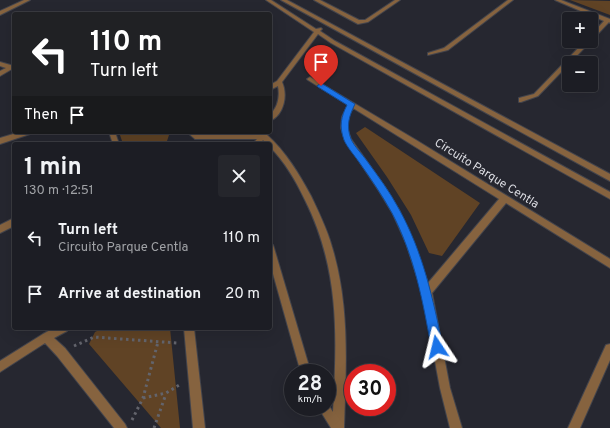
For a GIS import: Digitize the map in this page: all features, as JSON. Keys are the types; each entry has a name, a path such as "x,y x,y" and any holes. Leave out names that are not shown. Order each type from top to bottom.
{"street":[{"path":"0,13 28,0"},
{"path":"268,0 316,32 610,196"},
{"path":"283,0 610,178"},
{"path":"316,0 358,22 366,20 398,0"},
{"path":"430,54 446,49 511,0"},
{"path":"557,0 609,21 598,31"},
{"path":"272,87 279,82 324,22"},
{"path":"522,100 536,95 581,48"},
{"path":"0,64 12,68"},
{"path":"0,74 12,68"},
{"name":"Circuito Parque Centla","path":"310,79 610,264"},
{"path":"272,117 278,112 283,93 279,82"},
{"path":"352,104 345,118 344,128 348,140 382,188 396,212 410,243 427,292 445,388 456,428"},
{"path":"0,142 22,134"},
{"path":"192,134 195,136 263,134 272,142"},
{"path":"272,142 290,166 322,227 332,256 338,289 341,321 341,367 338,428"},
{"path":"427,292 504,198"},
{"path":"0,229 12,223"},
{"path":"272,255 303,364"},
{"path":"0,367 46,337 60,330"},
{"path":"189,330 199,428"},
{"path":"46,337 61,352 121,428"},
{"path":"574,428 610,349"},
{"path":"329,416 338,428"}],"path":[{"path":"61,352 94,337 191,343"},
{"path":"132,422 143,398 158,342"},
{"path":"143,398 166,393 193,377"},
{"path":"154,428 166,393"}],"shaded area":[{"path":"570,0 610,1 610,15"},
{"path":"365,127 480,203 442,256 429,253 411,215 387,177 356,133"},
{"path":"120,134 169,134 167,142 122,142"},
{"path":"99,330 170,330 180,428 161,428 89,344 95,332"}],"route":[{"path":"321,86 352,104 345,118 344,128 348,140 382,188 396,212 410,243 427,292 437,347"}]}
